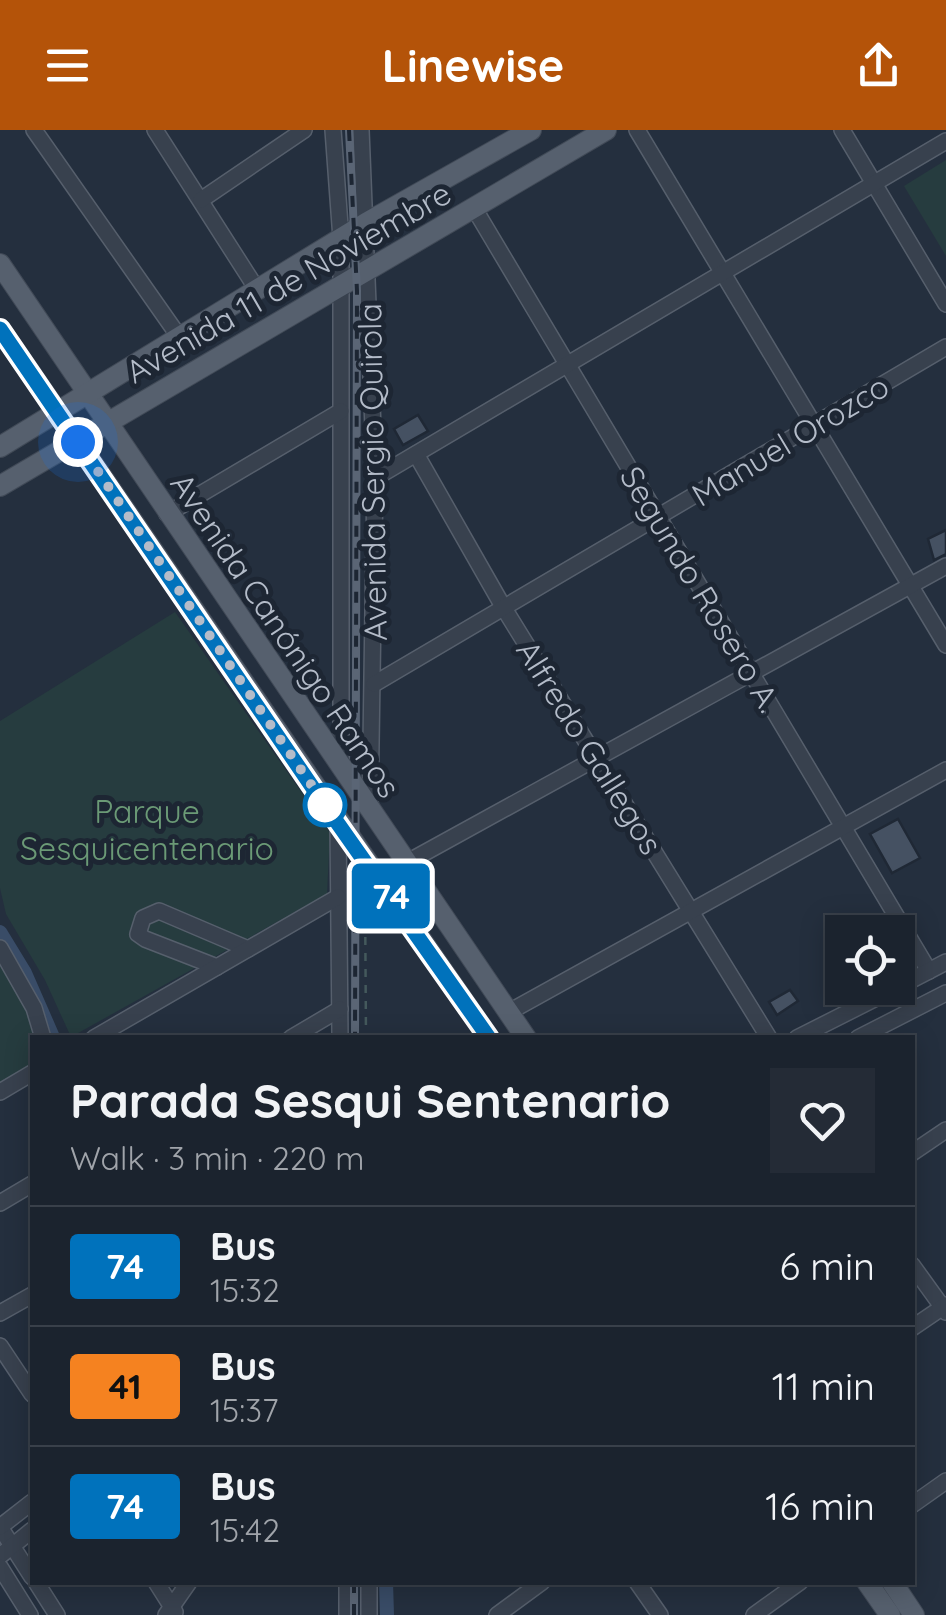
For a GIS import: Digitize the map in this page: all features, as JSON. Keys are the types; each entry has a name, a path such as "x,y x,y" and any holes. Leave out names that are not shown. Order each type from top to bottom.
{"main road":[{"name":"Avenida 11 de Noviembre","path":"0,446 366,223 532,130"},
{"name":"Avenida 11 de Noviembre","path":"0,486 606,130"},
{"name":"Avenida Canónigo Ramos","path":"0,264 340,770 524,1035"},
{"name":"Avenida Canónigo Ramos","path":"0,329 487,1035"},
{"path":"315,791 340,770"},
{"path":"870,1585 890,1615"},
{"path":"894,1585 914,1615"}],"street":[{"path":"34,130 180,338"},
{"path":"155,130 258,291"},
{"path":"202,200 304,130"},
{"name":"Avenida Sergio Quirola","path":"333,130 341,238 340,770"},
{"name":"Avenida Sergio Quirola","path":"361,130 375,478 370,814"},
{"path":"637,130 946,645"},
{"path":"842,130 946,304"},
{"path":"375,478 946,141"},
{"name":"Segundo Rosero A.","path":"474,208 929,970"},
{"name":"Manuel Orozco","path":"374,684 946,347"},
{"path":"167,514 341,411"},
{"name":"Alfredo Gallegos","path":"416,454 505,610 767,1035"},
{"path":"406,863 946,566"},
{"path":"509,1012 946,770"},
{"path":"338,823 340,1035"},
{"path":"99,1035 338,897"},
{"path":"217,966 145,939 138,934 143,918 159,911 248,949"},
{"path":"0,948 34,1008 42,1035"},
{"path":"915,977 946,962"},
{"path":"864,1035 946,993"},
{"path":"804,1035 862,1005"},
{"path":"296,1035 340,1009"},
{"path":"0,1092 30,1074"},
{"path":"915,1151 946,1130"},
{"path":"0,1203 30,1185"},
{"path":"915,1269 945,1308 915,1326"},
{"path":"0,1313 30,1296"},
{"path":"0,1346 30,1391"},
{"path":"915,1503 946,1481"},
{"path":"30,1504 0,1527 6,1551 30,1576"},
{"path":"6,1551 30,1532"},
{"path":"0,1567 30,1615"},
{"path":"37,1585 57,1615"},
{"path":"158,1585 172,1612"},
{"path":"172,1612 187,1585"},
{"path":"347,1615 348,1585"},
{"path":"369,1585 369,1615"},
{"path":"497,1615 538,1585"},
{"path":"639,1585 660,1615"},
{"path":"754,1615 796,1585"}],"path":[{"path":"365,860 366,1035"}],"green space":[{"path":"946,160 946,256 904,186"},
{"name":"Parque Sesquicentenario","path":"175,612 330,833 327,894 70,1035 45,980 6,914 0,888 0,721"},
{"path":"0,957 28,1009 36,1035 30,1035 30,1067 0,1085"}],"building":[{"path":"418,415 428,431 403,445 394,429"},
{"path":"946,530 946,554 934,560 928,539"},
{"path":"898,819 920,858 892,873 870,834"},
{"path":"790,990 798,1001 777,1015 769,1002"}],"waterway":[{"path":"0,932 25,973 52,1035"},
{"path":"386,1585 387,1615"}],"railway":[{"path":"349,130 357,291 355,1035"},
{"path":"354,1585 354,1615"}],"bus line":[{"name":"74","path":"0,329 315,791 487,1035"}],"route":[{"path":"78,442 325,805"}]}
